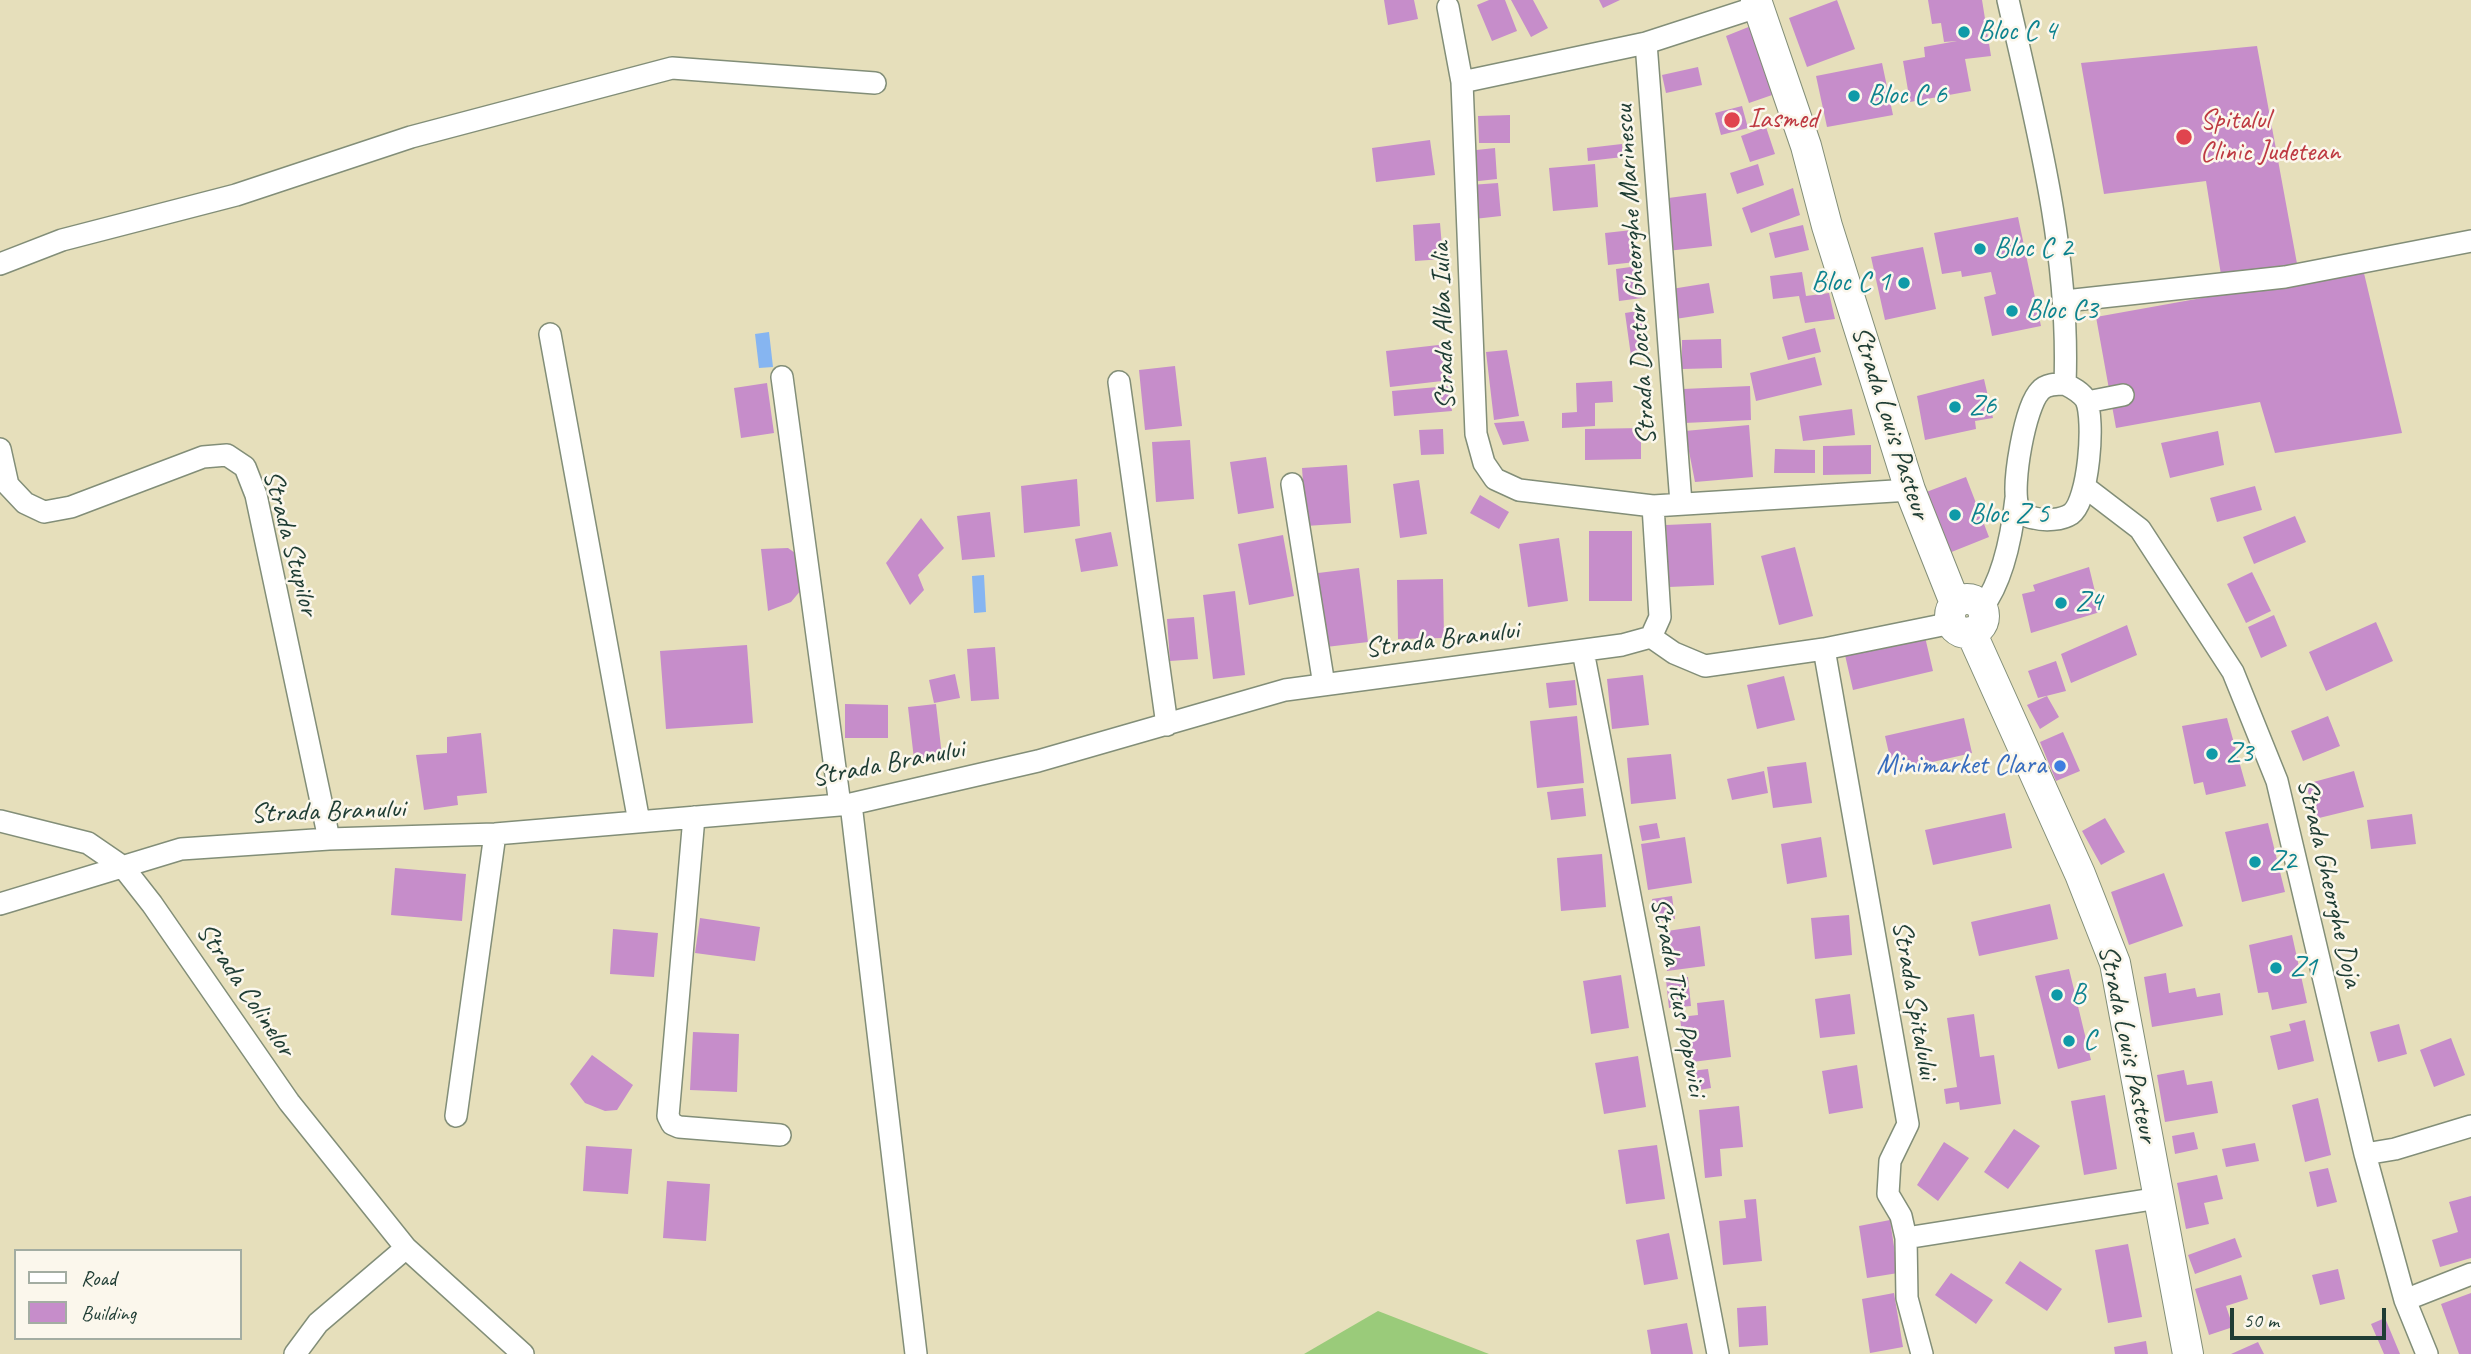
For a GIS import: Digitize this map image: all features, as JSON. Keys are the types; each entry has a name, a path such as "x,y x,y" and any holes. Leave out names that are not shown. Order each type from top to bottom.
{"main road":[{"name":"Strada Louis Pasteur","path":"1758,3 1806,146 1827,226 1910,490 2080,874 2115,963 2188,1354"}],"street":[{"path":"2008,0 2039,140 2065,301 2065,384"},
{"path":"1462,82 1646,43 1758,3"},
{"name":"Strada Alba Iulia","path":"1448,7 1462,82 1476,433 1484,463 1496,479 1519,490 1653,506"},
{"name":"Strada Doctor Gheorghe Marinescu","path":"1646,43 1681,503"},
{"path":"0,264 62,240 248,192 411,137 672,68 875,83"},
{"path":"2065,301 2284,277 2471,242"},
{"path":"550,334 639,822"},
{"path":"782,377 846,804 916,1354"},
{"path":"1118,382 1167,725"},
{"path":"1910,490 1653,506 1660,617 1651,637 1674,653 1705,666 1824,649 1965,617 1994,589 2010,539 2017,474 2034,400 2047,386 2065,384 2082,395 2087,402 2091,424 2085,487 2072,514"},
{"path":"2087,402 2123,394"},
{"name":"Strada Stupilor","path":"0,449 8,485 24,503 44,512 71,507 203,457 228,455 245,467 256,495 329,839"},
{"path":"1292,484 1324,685"},
{"name":"Strada Gheorghe Doja","path":"2085,487 2140,529 2233,672 2277,781 2365,1154 2405,1300 2427,1354"},
{"path":"2016,494 2024,514 2038,519 2060,518 2091,506 2107,505"},
{"path":"2010,539 2017,531 2038,519"},
{"name":"Strada Branului","path":"0,904 181,849 329,839 495,834 846,804 1011,768 1285,690 1583,651 1651,637"},
{"name":"Strada Spitalului","path":"1824,649 1908,1124 1887,1176 1888,1194 1901,1216 1906,1238 1907,1298 1922,1354"},
{"name":"Strada Titus Popovici","path":"1583,651 1718,1354"},
{"path":"694,817 668,1116 672,1124 679,1127 780,1135"},
{"name":"Strada Colinelor","path":"0,821 88,843 123,867 152,904 289,1102 406,1248 523,1354"},
{"path":"456,1116 495,834"},
{"path":"2365,1154 2395,1149 2471,1126"},
{"path":"1906,1238 2159,1198"},
{"path":"295,1354 318,1323 406,1248"},
{"path":"2405,1300 2471,1274"}],"green space":[{"path":"1378,1311 1489,1354 1304,1354"}],"water":[{"path":"769,332 773,367 759,368 755,334"},
{"path":"984,575 986,612 974,613 972,576"}],"building":[{"path":"1384,0 1414,0 1418,19 1388,25"},
{"path":"1489,0 1505,0 1517,31 1492,41 1477,5"},
{"path":"1511,0 1533,0 1548,28 1531,37"},
{"path":"1599,0 1620,0 1603,8"},
{"path":"1837,0 1855,49 1807,67 1789,18"},
{"path":"1928,0 1982,0 1991,56 1965,59 1971,91 1910,102 1903,61 1925,57 1924,47 1957,41 1944,42 1941,23 1932,24"},
{"path":"1751,26 1775,94 1749,103 1726,36"},
{"name":"Spitalul Clinic Judetean","path":"2257,46 2298,269 2222,281 2206,181 2104,194 2081,63"},
{"name":"Bloc C 6","path":"1882,63 1893,115 1827,127 1816,76"},
{"path":"1698,67 1702,85 1666,93 1662,75"},
{"name":"Iasmed","path":"1742,106 1748,128 1721,135 1715,113"},
{"path":"1510,115 1510,143 1479,143 1478,116"},
{"path":"1766,127 1775,154 1750,162 1741,136"},
{"path":"1430,140 1435,175 1376,182 1372,148"},
{"path":"1622,144 1623,157 1588,161 1587,148"},
{"path":"1495,148 1497,179 1470,182 1467,151"},
{"path":"1595,164 1598,207 1553,211 1549,168"},
{"path":"1758,164 1764,185 1737,194 1730,173"},
{"path":"1498,183 1501,216 1474,219 1470,185"},
{"path":"1793,188 1800,215 1751,233 1742,208"},
{"path":"1706,193 1712,246 1667,251 1661,199"},
{"path":"2018,217 2041,326 1992,336 1984,297 1996,294 1991,272 1962,277 1961,271 1942,274 1934,233"},
{"path":"1440,223 1443,259 1415,261 1413,225"},
{"path":"1803,225 1809,250 1775,258 1769,233"},
{"path":"1632,230 1636,262 1608,265 1605,233"},
{"name":"Bloc C 1","path":"1923,247 1936,309 1885,320 1871,257"},
{"path":"1638,266 1642,298 1619,301 1616,269"},
{"path":"2363,269 2402,433 2275,453 2260,402 2116,428 2096,317"},
{"path":"1802,272 1806,296 1829,293 1835,319 1805,323 1799,296 1773,299 1770,276"},
{"path":"1709,283 1714,313 1669,320 1665,290"},
{"path":"1644,310 1649,353 1631,356 1625,313"},
{"path":"1815,328 1821,352 1788,360 1782,337"},
{"path":"1721,339 1722,368 1682,369 1682,340"},
{"path":"1447,344 1451,380 1390,387 1386,351"},
{"path":"1507,350 1519,416 1494,420 1486,352"},
{"path":"1815,357 1822,385 1756,401 1750,373"},
{"path":"1175,366 1182,426 1145,430 1139,370"},
{"name":"Z6","path":"1984,379 1993,418 1975,421 1976,429 1925,440 1917,396"},
{"path":"1612,381 1613,402 1595,403 1595,426 1562,428 1562,413 1577,412 1576,383"},
{"path":"767,383 774,433 741,438 734,388"},
{"path":"1449,386 1452,411 1394,416 1392,391"},
{"path":"1750,386 1751,420 1684,423 1683,389"},
{"path":"1852,409 1855,435 1803,441 1799,416"},
{"path":"1524,421 1529,441 1503,445 1494,423"},
{"path":"1749,425 1753,477 1695,482 1685,431"},
{"path":"1641,428 1641,459 1585,460 1585,429"},
{"path":"1443,429 1444,454 1421,455 1419,430"},
{"path":"2218,431 2224,465 2170,478 2161,443"},
{"path":"1190,440 1194,499 1156,502 1152,442"},
{"path":"1871,445 1871,474 1823,475 1823,446"},
{"path":"1775,449 1815,450 1815,473 1774,473"},
{"path":"1266,457 1274,508 1238,514 1230,462"},
{"path":"1347,465 1351,523 1306,526 1302,468"},
{"name":"Bloc Z 5","path":"1966,477 1989,537 1944,555 1921,494"},
{"path":"1077,479 1080,526 1024,533 1021,486"},
{"path":"1419,480 1427,534 1400,538 1393,484"},
{"path":"2255,486 2262,510 2217,522 2210,498"},
{"path":"1480,495 1509,512 1499,529 1470,513"},
{"path":"990,512 995,557 962,560 957,516"},
{"path":"2295,516 2306,542 2254,564 2243,537"},
{"path":"921,518 944,548 918,575 924,590 910,605 886,563"},
{"path":"1711,523 1714,585 1669,587 1666,525"},
{"path":"1589,531 1632,531 1632,601 1589,601"},
{"path":"1111,532 1118,566 1081,572 1075,539"},
{"path":"1283,535 1294,596 1249,605 1238,544"},
{"path":"1559,538 1568,601 1528,607 1519,544"},
{"path":"1795,547 1813,616 1779,625 1761,556"},
{"path":"788,548 805,560 807,583 791,602 768,611 761,549"},
{"name":"Z4","path":"2089,567 2100,612 2031,633 2022,594 2035,591 2033,585"},
{"path":"1359,568 1368,642 1326,647 1318,573"},
{"path":"2252,572 2271,611 2246,623 2227,584"},
{"path":"1443,579 1444,638 1398,639 1397,580"},
{"path":"1235,591 1245,675 1213,679 1203,595"},
{"path":"2274,615 2287,646 2261,658 2248,627"},
{"path":"1194,617 1198,659 1170,661 1167,619"},
{"path":"2376,622 2393,661 2326,691 2309,652"},
{"path":"2127,625 2137,655 2071,683 2061,654"},
{"path":"1925,637 1933,671 1853,690 1845,655"},
{"path":"747,645 753,723 666,729 660,651"},
{"path":"995,647 999,699 971,701 967,649"},
{"path":"2056,661 2066,691 2038,698 2028,671"},
{"path":"955,674 960,698 934,703 929,680"},
{"path":"1643,675 1649,725 1612,729 1607,679"},
{"path":"1784,676 1795,720 1757,729 1747,685"},
{"path":"1575,680 1577,705 1549,708 1546,683"},
{"path":"2047,696 2059,717 2040,729 2027,705"},
{"path":"845,704 888,705 888,738 845,738"},
{"path":"936,704 942,756 914,759 908,707"},
{"path":"1577,716 1584,783 1537,788 1530,721"},
{"path":"2328,716 2340,746 2303,761 2291,731"},
{"path":"1964,718 1972,753 1893,771 1885,736"},
{"name":"Z3","path":"2227,718 2246,786 2206,795 2203,782 2194,784 2182,726"},
{"path":"2063,732 2080,771 2056,781 2040,742"},
{"path":"481,733 487,793 457,796 458,805 424,810 416,755 447,753 447,737"},
{"path":"1671,754 1676,799 1631,804 1627,758"},
{"path":"1806,762 1812,803 1773,808 1767,767"},
{"path":"1764,771 1768,793 1732,800 1727,779"},
{"path":"2354,771 2364,807 2315,819 2306,784"},
{"path":"1583,788 1586,816 1551,820 1547,792"},
{"path":"2005,813 2012,848 1933,865 1925,830"},
{"path":"2412,814 2416,844 2371,849 2367,820"},
{"path":"2105,818 2125,852 2101,865 2082,831"},
{"path":"1657,823 1660,838 1642,841 1639,826"},
{"name":"Z2","path":"2268,823 2285,892 2242,902 2225,832"},
{"path":"1685,837 1692,883 1648,890 1641,844"},
{"path":"1821,837 1827,877 1787,884 1781,844"},
{"path":"1602,854 1606,907 1561,911 1557,858"},
{"path":"395,868 466,874 462,921 391,915"},
{"path":"2164,873 2183,926 2129,945 2111,892"},
{"path":"1672,896 1675,919 1655,922 1652,899"},
{"path":"2050,904 2058,939 1979,956 1971,922"},
{"path":"1849,915 1852,955 1815,959 1811,918"},
{"path":"700,918 760,927 755,961 695,953"},
{"path":"1700,926 1705,966 1667,971 1661,932"},
{"path":"613,929 658,933 654,977 610,974"},
{"name":"Z1","path":"2292,935 2307,1003 2272,1010 2268,992 2258,993 2249,945"},
{"path":"2069,969 2091,1060 2058,1069 2035,976"},
{"path":"2166,973 2169,993 2195,988 2197,997 2220,993 2223,1015 2152,1027 2144,977"},
{"path":"1621,975 1629,1028 1591,1034 1583,981"},
{"path":"1688,977 1691,1006 1669,1008 1666,980"},
{"path":"1850,994 1855,1034 1820,1038 1815,999"},
{"path":"1724,1000 1731,1057 1685,1063 1680,1017 1698,1015 1697,1003"},
{"path":"1974,1014 1980,1057 1994,1055 2001,1104 1960,1110 1959,1102 1946,1104 1944,1089 1957,1087 1947,1018"},
{"path":"2305,1020 2314,1061 2278,1070 2270,1036 2291,1031 2289,1024"},
{"path":"2399,1024 2407,1054 2378,1062 2370,1032"},
{"path":"693,1032 739,1034 737,1092 690,1090"},
{"path":"2451,1038 2465,1075 2434,1087 2420,1050"},
{"path":"592,1055 633,1085 617,1110 605,1111 585,1103 570,1084"},
{"path":"1638,1056 1646,1107 1604,1114 1595,1063"},
{"path":"1857,1065 1863,1108 1829,1114 1822,1071"},
{"path":"1708,1069 1711,1088 1693,1091 1691,1071"},
{"path":"2184,1070 2187,1085 2212,1081 2218,1113 2165,1122 2157,1075"},
{"path":"2105,1095 2117,1169 2084,1175 2071,1101"},
{"path":"2318,1098 2331,1155 2305,1162 2292,1105"},
{"path":"1739,1106 1743,1147 1720,1149 1722,1176 1705,1178 1699,1110"},
{"path":"2014,1129 2040,1146 2008,1189 1984,1172"},
{"path":"2194,1132 2198,1149 2175,1154 2172,1136"},
{"path":"1944,1142 1969,1158 1938,1201 1917,1185"},
{"path":"2255,1143 2259,1161 2226,1167 2222,1149"},
{"path":"1657,1145 1665,1199 1626,1204 1618,1150"},
{"path":"586,1146 632,1149 628,1194 583,1191"},
{"path":"2328,1168 2337,1202 2317,1207 2309,1172"},
{"path":"2217,1175 2223,1199 2204,1203 2209,1224 2186,1229 2177,1183"},
{"path":"667,1181 710,1184 706,1241 663,1238"},
{"path":"2471,1196 2471,1258 2440,1267 2432,1240 2458,1232 2449,1202"},
{"path":"1756,1199 1762,1261 1723,1265 1719,1221 1746,1218 1744,1200"},
{"path":"1890,1220 1898,1273 1867,1278 1859,1226"},
{"path":"1669,1233 1678,1279 1644,1285 1636,1240"},
{"path":"2235,1238 2242,1257 2195,1274 2188,1255"},
{"path":"2128,1244 2142,1317 2108,1323 2095,1250"},
{"path":"2020,1261 2062,1289 2047,1311 2005,1283"},
{"path":"2338,1269 2345,1299 2320,1305 2312,1275"},
{"path":"1951,1273 1993,1300 1976,1324 1935,1295"},
{"path":"2241,1275 2248,1299 2226,1306 2233,1327 2209,1335 2195,1289"},
{"path":"1894,1293 1903,1347 1870,1353 1862,1299"},
{"path":"2471,1293 2471,1354 2459,1354 2441,1304"},
{"path":"1766,1306 1768,1345 1739,1347 1737,1308"},
{"path":"2385,1318 2400,1354 2384,1354 2371,1324"},
{"path":"1687,1323 1693,1354 1651,1354 1647,1330"},
{"path":"2146,1341 2148,1354 2115,1354 2114,1347"},
{"path":"2258,1342 2264,1354 2231,1354"}],"place":[{"name":"Bloc C 4","path":"1964,32"},
{"name":"Bloc C 6","path":"1854,96"},
{"name":"Iasmed","path":"1732,120"},
{"name":"Spitalul Clinic Judetean","path":"2184,137"},
{"name":"Bloc C 2","path":"1980,249"},
{"name":"Bloc C 1","path":"1904,283"},
{"name":"Bloc C3","path":"2012,311"},
{"name":"Z6","path":"1955,407"},
{"name":"Bloc Z 5","path":"1955,515"},
{"name":"Z4","path":"2061,603"},
{"name":"Z3","path":"2212,754"},
{"name":"Minimarket Clara","path":"2060,766"},
{"name":"Z2","path":"2255,862"},
{"name":"Z1","path":"2276,968"},
{"name":"B","path":"2057,995"},
{"name":"C","path":"2069,1041"}]}
